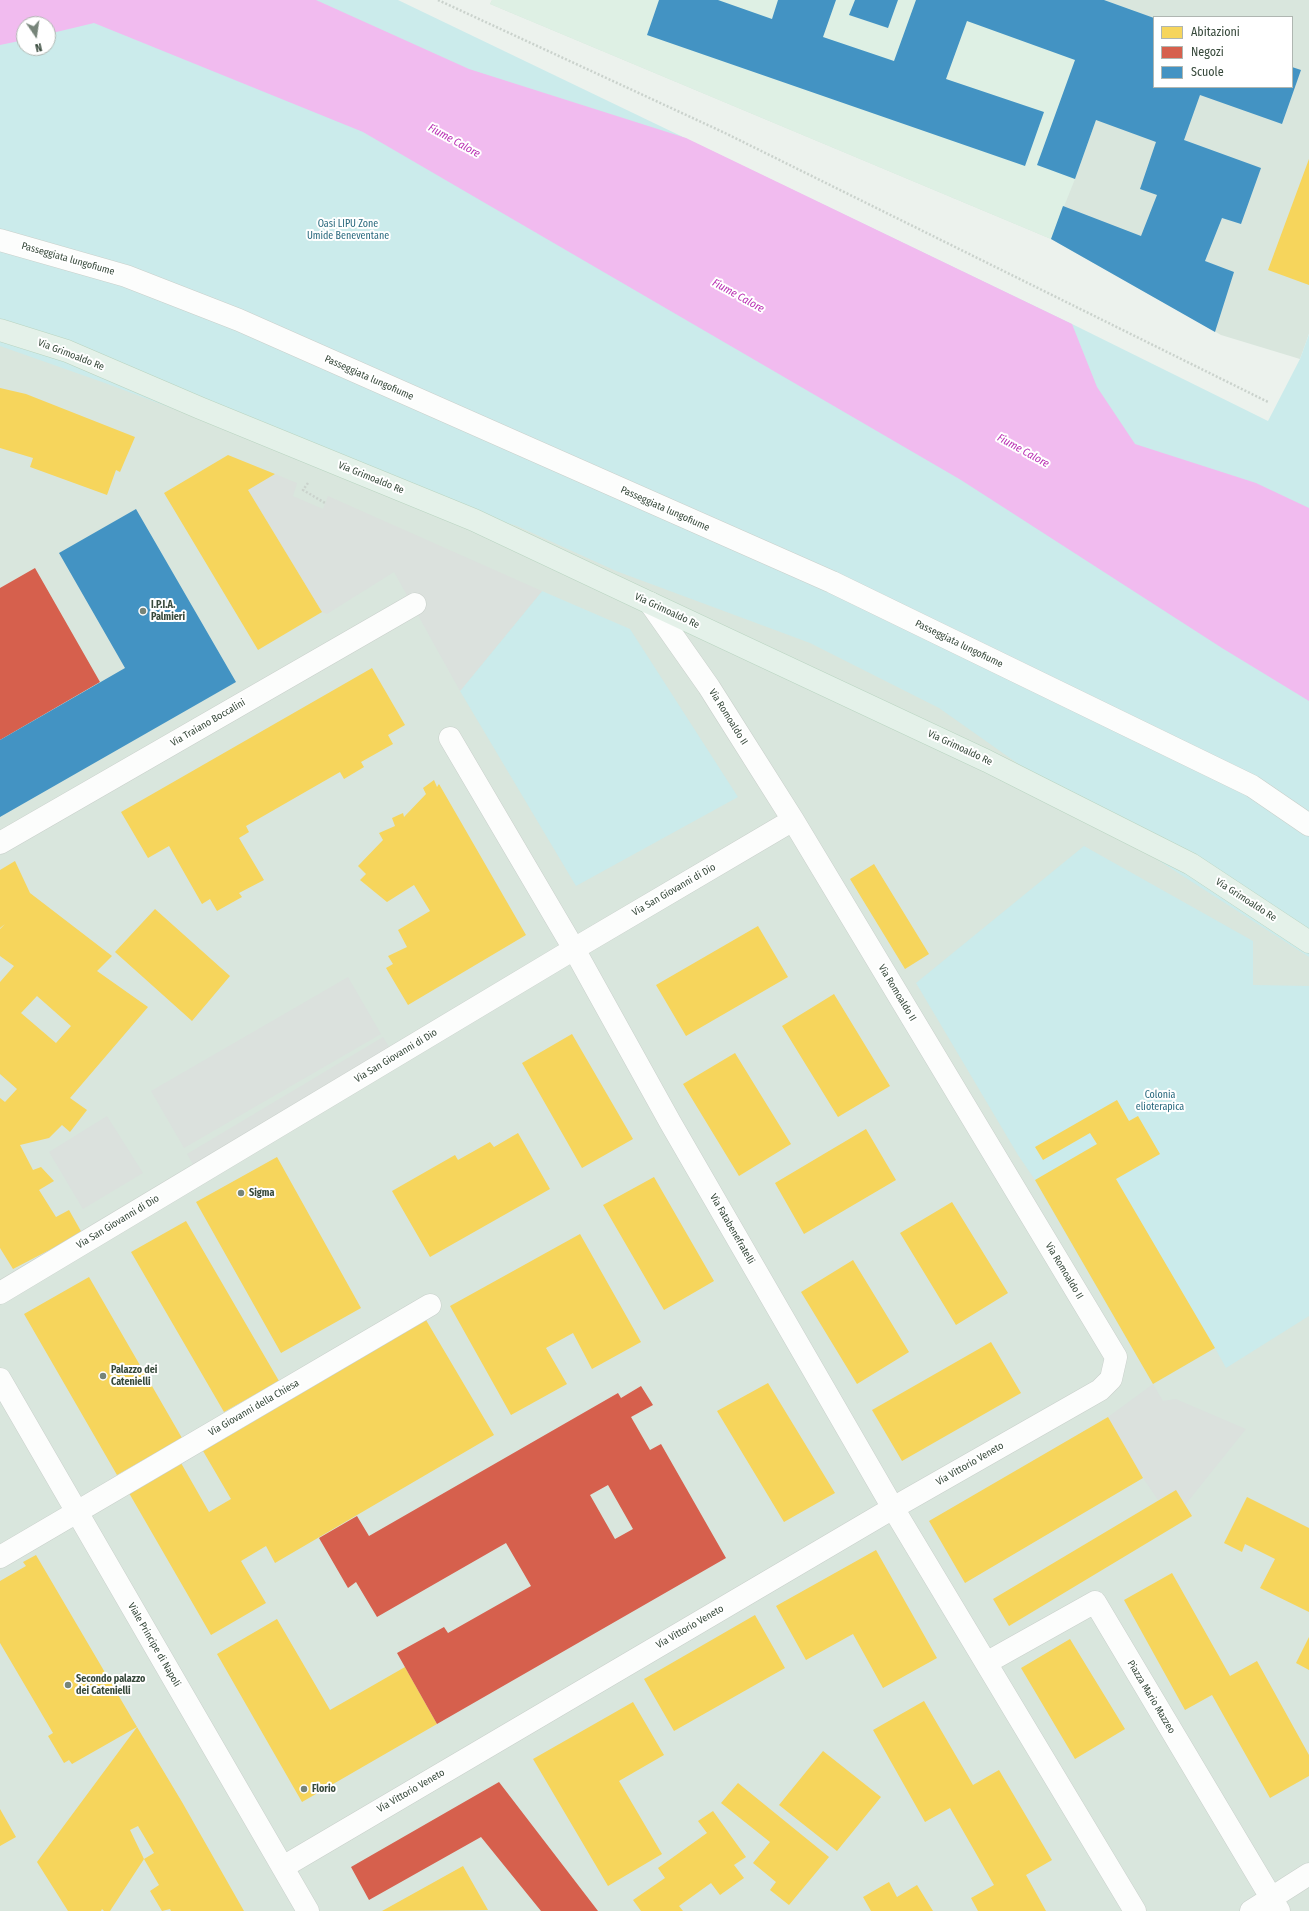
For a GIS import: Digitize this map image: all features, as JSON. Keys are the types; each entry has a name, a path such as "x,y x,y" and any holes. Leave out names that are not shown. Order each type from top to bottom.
{"main road":[{"name":"Via Grimoaldo Re","path":"0,330 67,351 200,408 474,520 987,760 1191,864 1309,942"}],"street":[{"name":"Passeggiata lungofiume","path":"0,240 126,276 239,320 832,582 1252,786 1309,825"},
{"name":"Via Romoaldo II","path":"650,603 709,687 793,820 1116,1357 1111,1379 1100,1390"},
{"name":"Via Traiano Boccalini","path":"0,843 415,604"},
{"name":"Via Fatabenefratelli","path":"450,738 574,949 670,1122 893,1508"},
{"name":"Via San Giovanni di Dio","path":"0,1293 574,949 793,820"},
{"name":"Via Giovanni della Chiesa","path":"0,1557 430,1305"},
{"name":"Viale Principe di Napoli","path":"0,1379 308,1911"},
{"name":"Via Vittorio Veneto","path":"283,1867 893,1508 1100,1390"},
{"path":"893,1508 1135,1911"},
{"name":"Piazza Mario Mazzeo","path":"986,1663 1095,1602 1276,1904"},
{"path":"1251,1911 1276,1904 1309,1874"}],"path":[{"path":"438,0 725,133 1268,402"}],"shaded area":[{"path":"492,0 1309,0 1309,334 1300,359 1221,335 1051,239 490,4"},
{"path":"492,0 1104,0 1135,11 1075,179 1051,239 490,4"},
{"path":"0,280 335,409 1309,883 1309,1911 0,1911"},
{"path":"275,474 297,483 293,496 323,509 328,496 542,591 460,691 394,572 327,614 322,612 248,490"},
{"path":"348,977 381,1034 184,1148 151,1091"},
{"path":"383,1037 391,1050 195,1168 187,1154"},
{"path":"107,1116 143,1173 83,1209 49,1152"},
{"path":"1153,1384 1163,1401 1176,1399 1246,1429 1185,1505 1176,1490 1158,1500 1143,1478 1108,1417"}],"green space":[{"name":"Oasi LIPU Zone Umide Beneventane","path":"0,0 398,0 1072,324 1268,421 1300,359 1309,334 1309,957 1119,835 939,708 810,643 616,571 517,526 328,467 105,383 0,346"},
{"path":"542,591 630,629 738,797 576,886 460,691"},
{"name":"Colonia elioterapica","path":"1084,846 1253,941 1253,985 1309,986 1309,1316 1226,1368 1215,1348 1153,1384 1035,1180 1018,1155 916,983"}],"water":[{"name":"Fiume Calore","path":"0,0 316,0 469,69 686,138 1072,324 1097,387 1135,444 1256,483 1309,508 1309,701 1222,648 961,480 363,132 94,23 56,32 56,16 16,16 16,42 0,45"}],"building: Abitazioni":[{"path":"1309,159 1309,285 1268,270"},
{"path":"0,388 26,394 135,437 120,472 116,470 107,495 30,467 33,458 0,448"},
{"path":"228,455 275,474 248,490 322,612 258,650 164,493"},
{"path":"372,668 405,725 388,735 393,744 361,762 364,767 344,779 340,772 246,826 249,832 239,838 264,880 239,893 242,897 217,911 210,899 202,904 169,846 148,858 121,812"},
{"path":"434,780 437,787 439,784 526,935 408,1005 386,968 393,964 388,956 407,947 398,930 430,911 414,885 387,902 360,880 366,874 358,866 383,840 379,833 395,826 392,818 403,813 404,817 426,794 423,788"},
{"path":"15,861 30,893 112,956 97,971 148,1007 70,1098 87,1110 70,1132 62,1125 49,1138 20,1145 33,1170 41,1167 54,1181 39,1190 56,1217 69,1210 82,1233 13,1269 0,1248 0,1098 5,1102 17,1089 0,1074 0,982 14,966 0,956 0,929 5,924 0,928 0,870","holes":["37,996 71,1026 56,1043 21,1013"]},
{"path":"874,864 929,954 905,969 850,879"},
{"path":"155,909 230,976 192,1021 115,952"},
{"path":"758,926 788,977 686,1036 656,985"},
{"path":"834,994 890,1086 838,1117 782,1026"},
{"path":"572,1034 633,1139 582,1168 522,1063"},
{"path":"735,1053 791,1144 739,1176 683,1084"},
{"path":"1117,1100 1129,1121 1138,1116 1160,1154 1116,1179 1215,1348 1153,1384 1035,1180 1097,1144 1090,1133 1043,1160 1035,1147"},
{"path":"866,1129 896,1180 804,1234 775,1183"},
{"path":"518,1133 550,1189 430,1257 392,1191 455,1155 458,1160 490,1142 494,1147"},
{"path":"277,1157 361,1308 281,1353 196,1202"},
{"path":"654,1177 714,1281 664,1310 603,1205"},
{"path":"952,1202 1008,1293 956,1325 900,1233"},
{"path":"186,1221 279,1381 224,1412 131,1252"},
{"path":"580,1234 641,1342 592,1369 573,1333 546,1348 567,1384 511,1415 450,1306"},
{"path":"853,1260 909,1352 857,1384 801,1292"},
{"name":"Palazzo dei Catenielli","path":"89,1277 182,1438 117,1475 24,1314"},
{"path":"426,1320 494,1435 275,1563 266,1546 241,1561 266,1603 211,1635 129,1493 181,1463 209,1512 231,1499 203,1451"},
{"path":"991,1342 1021,1393 902,1461 872,1410"},
{"path":"768,1383 835,1493 784,1522 717,1411"},
{"path":"1108,1417 1143,1478 965,1583 929,1521"},
{"path":"1176,1490 1192,1516 1009,1626 993,1599"},
{"path":"1247,1497 1309,1528 1309,1612 1260,1588 1275,1559 1245,1544 1242,1552 1224,1543"},
{"path":"876,1550 937,1658 883,1688 853,1634 806,1660 776,1606"},
{"name":"Secondo palazzo dei Catenielli","path":"36,1555 137,1727 72,1764 69,1760 64,1763 48,1736 53,1733 0,1643 0,1581 26,1566 23,1562"},
{"path":"1172,1573 1230,1676 1257,1661 1309,1755 1309,1776 1270,1798 1212,1695 1185,1710 1124,1600"},
{"path":"755,1615 785,1668 674,1731 644,1679"},
{"path":"277,1619 330,1710 405,1667 437,1724 302,1802 217,1654"},
{"path":"1309,1637 1309,1670 1296,1663"},
{"path":"1070,1639 1125,1729 1075,1759 1021,1668"},
{"path":"924,1701 973,1785 999,1770 1052,1860 1026,1875 1046,1911 978,1911 971,1898 994,1885 950,1808 925,1822 873,1730"},
{"path":"633,1702 664,1755 619,1781 662,1854 608,1886 533,1759"},
{"path":"137,1727 244,1911 171,1911 170,1909 162,1911 150,1891 159,1885 144,1859 110,1911 104,1911 102,1909 101,1911 68,1911 37,1862","holes":["138,1826 154,1853 144,1859 130,1830"]},
{"path":"823,1751 881,1797 837,1851 779,1805"},
{"path":"738,1783 829,1857 789,1905 770,1890 776,1882 753,1863 770,1842 721,1803"},
{"path":"0,1809 16,1837 0,1846"},
{"path":"713,1811 746,1857 734,1865 744,1878 720,1895 711,1883 679,1906 683,1911 641,1911 633,1900 665,1878 658,1868 707,1833 698,1821"},
{"path":"463,1866 488,1910 382,1911"},
{"path":"889,1882 897,1897 917,1885 933,1911 871,1911 863,1897"}],"building: Negozi":[{"path":"35,568 100,682 0,740 0,588"},
{"path":"641,1386 653,1405 631,1417 650,1450 661,1444 726,1558 437,1724 397,1653 444,1627 448,1633 531,1586 506,1543 377,1617 356,1582 348,1588 319,1538 357,1516 369,1536 618,1393 621,1398","holes":["608,1485 633,1529 615,1539 590,1495"]},
{"path":"499,1782 598,1911 541,1911 481,1837 369,1900 351,1867"}],"building: Scuole":[{"path":"659,0 718,0 772,19 778,0 836,0 823,37 894,61 916,0 1104,0 1153,18 1153,88 1293,88 1293,67 1301,70 1282,124 1200,95 1184,140 1261,168 1241,224 1222,218 1205,261 1234,272 1215,332 1051,239 1063,206 1141,236 1157,195 1140,189 1156,142 1096,120 1075,179 1037,165 1075,60 967,21 946,79 1044,112 1025,166 647,35"},
{"path":"855,0 898,0 888,28 849,15"},
{"name":"I.P.I.A. Palmieri","path":"136,509 236,682 0,817 0,740 125,668 59,553"}],"place":[{"name":"I.P.I.A. Palmieri","path":"143,611"},
{"name":"Sigma","path":"241,1193"},
{"name":"Palazzo dei Catenielli","path":"103,1376"},
{"name":"Secondo palazzo dei Catenielli","path":"68,1685"},
{"name":"Florio","path":"304,1789"}]}
